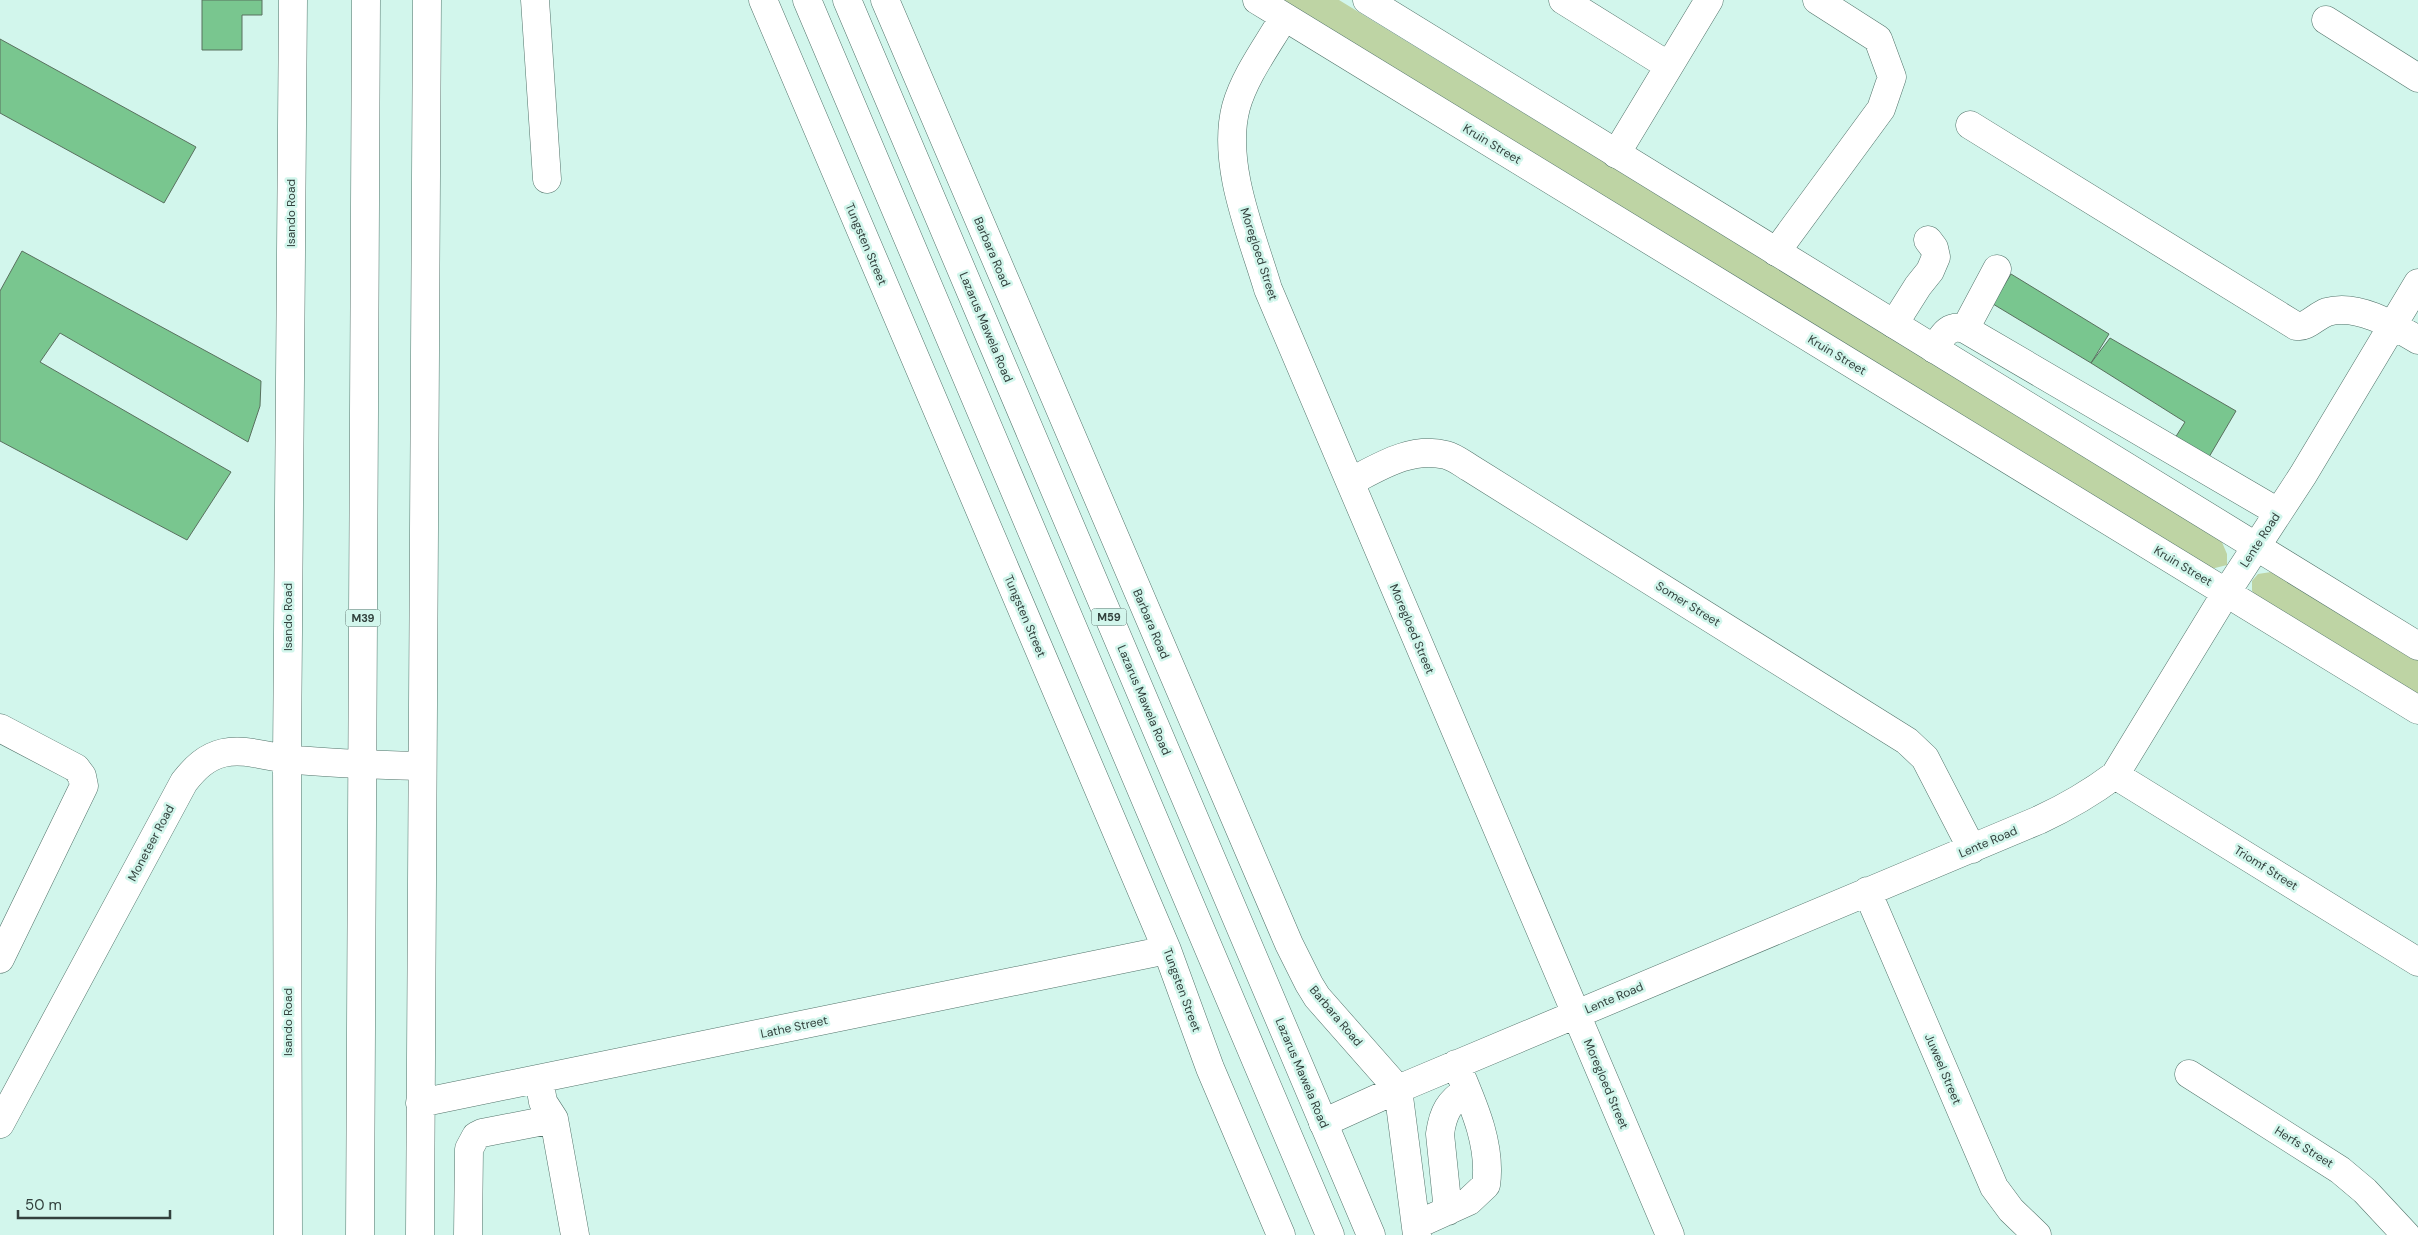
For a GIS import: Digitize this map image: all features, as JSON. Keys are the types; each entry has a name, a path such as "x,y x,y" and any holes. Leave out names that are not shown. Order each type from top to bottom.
{"street":[{"name":"Isando Road","path":"288,1235 287,759 293,0"},
{"name":"M39","path":"360,1235 366,0"},
{"path":"420,1235 427,0"},
{"path":"535,0 546,179"},
{"name":"Tungsten Street","path":"763,0 1167,950 1210,1068 1281,1235"},
{"name":"M59","path":"807,0 1331,1235"},
{"name":"Lazarus Mawela Road","path":"847,0 1371,1235"},
{"name":"Barbara Road","path":"885,0 1289,944 1309,984 1318,997 1398,1088"},
{"name":"Kruin Street","path":"1257,0 2418,710"},
{"path":"1367,0 2418,646"},
{"path":"1563,0 1669,66"},
{"path":"1616,154 1709,0"},
{"path":"1776,252 1881,109 1892,77 1878,39 1816,0"},
{"name":"Moregloed Street","path":"1284,17 1238,99 1231,140 1234,167 1247,220 1268,289 1670,1235"},
{"path":"2326,20 2418,78"},
{"path":"1970,125 2296,326 2304,326 2326,313 2348,309 2392,325 2418,340"},
{"path":"1894,324 1930,271 1936,257 1934,248 1928,240"},
{"path":"1965,329 1997,269"},
{"name":"Lente Road","path":"1323,1123 1398,1088 1867,891 1972,850 2082,799 2115,774 2226,593 2303,475 2418,283"},
{"path":"1934,349 1947,330 1957,327 1965,329 2278,512"},
{"path":"2048,418 2067,388"},
{"name":"Somer Street","path":"1350,482 1396,459 1411,454 1445,455 1470,468 1907,741 1925,758 1972,850"},
{"path":"0,728 76,768 82,776 84,786 0,959"},
{"name":"Moneteer Road","path":"0,1124 189,776 208,758 224,752 245,752 287,759 422,766"},
{"name":"Triomf Street","path":"2115,774 2418,962"},
{"name":"Juweel Street","path":"1867,891 1994,1186 2011,1210 2037,1235"},
{"name":"Lathe Street","path":"420,1104 1167,950"},
{"path":"1398,1088 1416,1230 1469,1201 1486,1185 1488,1161 1485,1141 1456,1064"},
{"name":"Herfs Street","path":"2189,1074 2340,1170 2365,1191 2406,1235"},
{"path":"539,1079 544,1102 554,1119 575,1235"},
{"path":"1448,1211 1440,1134 1441,1123 1451,1101 1466,1090"},
{"path":"468,1235 469,1149 476,1136 482,1133 554,1119"},
{"path":"1323,1123 1317,1151 1318,1168 1331,1235"}],"green space":[{"path":"1283,0 1339,0 2221,540 2227,554 2227,565 2207,570"},
{"path":"2271,572 2306,591 2418,660 2418,697 2258,597 2252,591 2252,581 2258,574"}],"building":[{"path":"202,0 262,0 262,15 242,15 242,50 202,50"},
{"path":"0,39 196,147 164,203 0,113"},
{"path":"22,251 261,381 260,406 248,442 60,333 40,362 231,472 187,540 0,441 0,291"},
{"path":"2011,274 2109,334 2091,363 1993,304"},
{"path":"2110,338 2236,411 2209,457 2175,438 2185,422 2091,363"}]}
